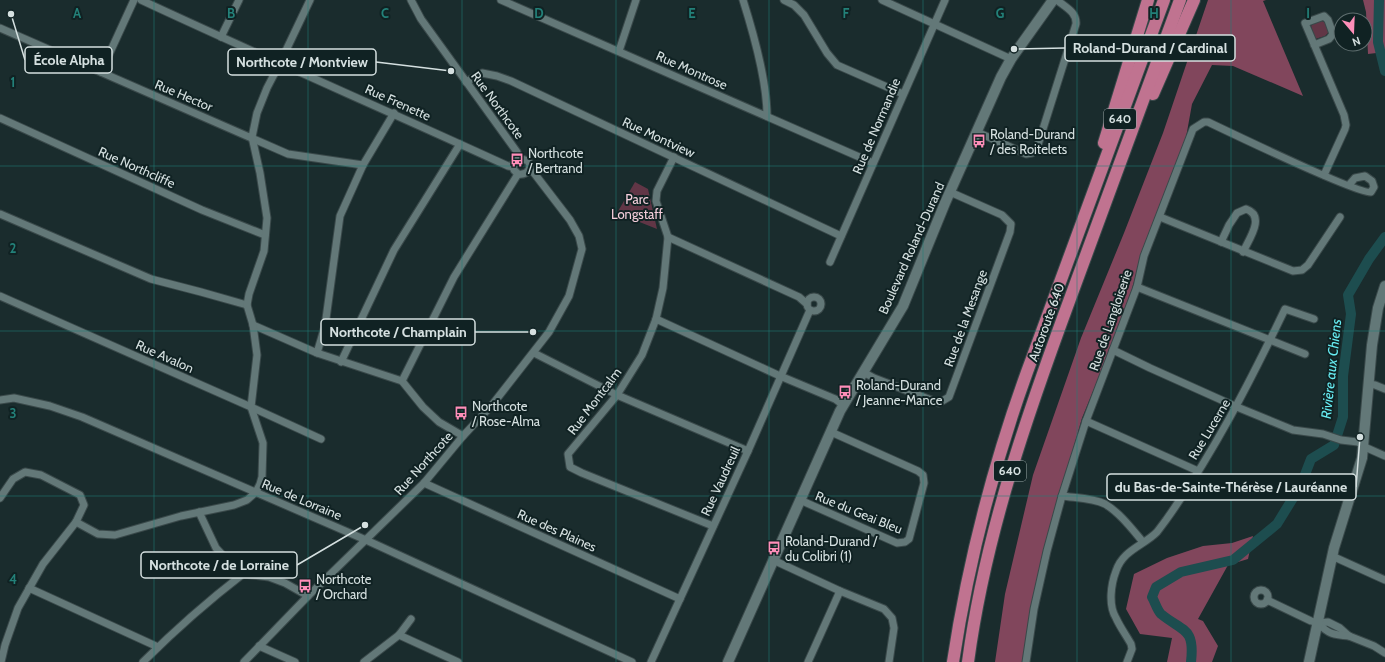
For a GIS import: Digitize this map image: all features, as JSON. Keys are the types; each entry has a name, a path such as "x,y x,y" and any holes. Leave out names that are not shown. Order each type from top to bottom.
{"highway":[{"path":"1076,239 1111,117 1148,0"},
{"name":"Autoroute 640","path":"953,662 973,555 998,460 1017,399 1164,0"},
{"name":"Autoroute 640","path":"968,662 996,520 1016,451 1043,372 1180,0"},
{"path":"1113,181 1174,49 1194,0"}],"street":[{"path":"101,72 134,0"},
{"name":"Rue Frenette","path":"141,0 513,167"},
{"path":"221,37 239,0"},
{"path":"76,522 98,534 115,535 234,504 247,500 256,492 262,477 263,443 251,407 257,355 253,325 247,305 249,294 264,251 267,218 260,173 252,138 257,113 266,88 280,63 310,0"},
{"name":"Rue Northcote","path":"244,662 308,596 424,483 463,436 492,405 549,332 569,296 582,249 579,236 570,220 534,173 529,170 530,166 528,161 519,158 517,152 421,19 410,0"},
{"name":"Rue Montrose","path":"501,0 873,163"},
{"path":"619,52 636,0"},
{"path":"743,0 755,38 767,102 767,116"},
{"path":"784,0 794,5 804,15 827,53 837,65 903,94"},
{"path":"882,0 1011,58"},
{"name":"Rue de Normandie","path":"830,262 945,0"},
{"name":"Boulevard Roland-Durand","path":"728,662 843,405 903,306 950,192 1001,77 1011,58 1052,0"},
{"path":"977,132 1026,154 1032,153 1037,148 1076,24 1076,18 1073,13 1057,0"},
{"name":"Rue Hector","path":"0,28 288,154 363,165"},
{"path":"1314,45 1344,115 1346,125 1324,175"},
{"name":"Rue Montview","path":"466,82 482,74 497,76 511,81 841,236"},
{"path":"317,353 325,326 340,216 363,165 394,113"},
{"name":"Rue Northcliffe","path":"0,118 202,210 265,235"},
{"name":"Rue de Langloiserie","path":"1026,662 1034,609 1047,550 1062,496 1086,421 1137,287 1144,256 1193,129 1204,122 1208,122 1349,186"},
{"path":"341,362 394,250 460,144"},
{"name":"Rue Montcalm","path":"674,157 657,191 656,202 668,237 663,288 656,319 642,355 617,395 568,454 570,466 582,473 713,526"},
{"path":"518,174 513,167 514,161 519,158"},
{"path":"518,174 526,173 529,170"},
{"path":"402,381 454,277 518,174"},
{"name":"Rue de la Mesange","path":"863,372 874,378 939,403 949,397 1010,232 1011,224 1002,215 950,192"},
{"path":"1222,242 1229,225 1237,213 1246,209 1252,211 1255,215 1257,224 1244,252"},
{"path":"0,214 151,279 247,305"},
{"path":"1160,217 1293,271 1302,270 1308,266 1340,217"},
{"name":"Rue Vaudreuil","path":"651,662 748,451 808,307 799,297 668,237"},
{"path":"1309,662 1332,556 1360,464 1368,384 1381,317 1385,286"},
{"path":"1137,287 1305,354"},
{"name":"Rue Avalon","path":"0,296 320,439"},
{"name":"Rue Lucerne","path":"1127,662 1132,649 1126,634 1115,617 1112,607 1113,580 1116,569 1124,556 1157,532 1198,471 1237,407 1285,309 1314,319"},
{"path":"656,319 780,376 835,399 843,405"},
{"path":"253,325 317,353 402,381 423,407 439,422 463,436"},
{"path":"1114,350 1237,407 1295,431 1323,434 1341,440 1358,442 1363,446 1385,456"},
{"path":"534,353 617,395 748,451"},
{"path":"1368,384 1385,389"},
{"name":"Rue de Lorraine","path":"0,400 14,398 50,406 82,418 366,540 632,662"},
{"path":"1086,421 1198,471"},
{"name":"Rue du Geai Bleu","path":"800,500 897,543 905,542 909,538 924,483 923,475 918,471 831,432"},
{"path":"0,498 13,479 25,472 41,475 80,495 84,505 76,522 43,564 18,608 5,645 1,662"},
{"name":"Rue des Plaines","path":"424,483 680,599"},
{"path":"1062,496 1093,500 1105,504 1130,526 1143,542"},
{"path":"199,512 216,548 243,574 270,577 285,583 308,596"},
{"path":"1332,556 1385,580"},
{"path":"773,560 840,592 884,609 892,618 894,628 888,662"},
{"path":"143,662 212,599 243,574"},
{"path":"29,588 158,647"},
{"path":"808,662 840,592"},
{"path":"1267,600 1318,623 1324,631 1336,635 1349,636 1385,652"},
{"path":"364,662 399,635 411,619"},
{"path":"399,635 458,662"},
{"path":"259,646 296,662"}],"green space":[{"path":"1322,21 1326,23 1329,32 1325,36 1315,39 1311,26 1313,23"},
{"name":"Parc Longstaff","path":"635,182 648,189 657,229 617,213"}],"shaded area":[{"path":"1208,0 1266,0 1263,1 1303,96 1233,66 1212,65 1192,104 1185,143 1142,252 1132,289 1110,350 1082,418 1059,498 1023,662 995,662 1005,594 1033,475 1081,338 1163,133"},
{"path":"1363,0 1385,0 1385,52 1368,54 1368,52 1373,52 1373,12 1366,12"},
{"path":"1253,536 1248,559 1228,565 1198,619 1203,621 1218,646 1212,662 1167,662 1172,638 1140,634 1126,609 1134,574 1167,558 1203,546 1232,543"}],"waterway":[{"name":"Rivière aux Chiens","path":"1379,0 1378,42 1385,71"},
{"name":"Rivière aux Chiens","path":"1191,662 1192,651 1189,636 1181,628 1161,614 1152,597 1156,587 1181,572 1233,560 1277,524 1301,485 1311,459 1334,445 1343,417 1343,376 1351,314 1348,295 1369,259 1385,237"}],"place":[{"name":"École Alpha","path":"11,14"},
{"name":"Roland-Durand / Cardinal","path":"1014,49"},
{"name":"Northcote / Montview","path":"451,71"},
{"name":"Roland-Durand / des Roitelets","path":"979,141"},
{"name":"Northcote / Bertrand","path":"517,160"},
{"name":"Northcote / Champlain","path":"533,332"},
{"name":"Roland-Durand / Jeanne-Mance","path":"845,392"},
{"name":"Northcote / Rose-Alma","path":"461,413"},
{"name":"du Bas-de-Sainte-Thérèse / Lauréanne","path":"1360,437"},
{"name":"Northcote / de Lorraine","path":"365,525"},
{"name":"Roland-Durand / du Colibri (1)","path":"774,548"},
{"name":"Northcote / Orchard","path":"305,586"}]}
